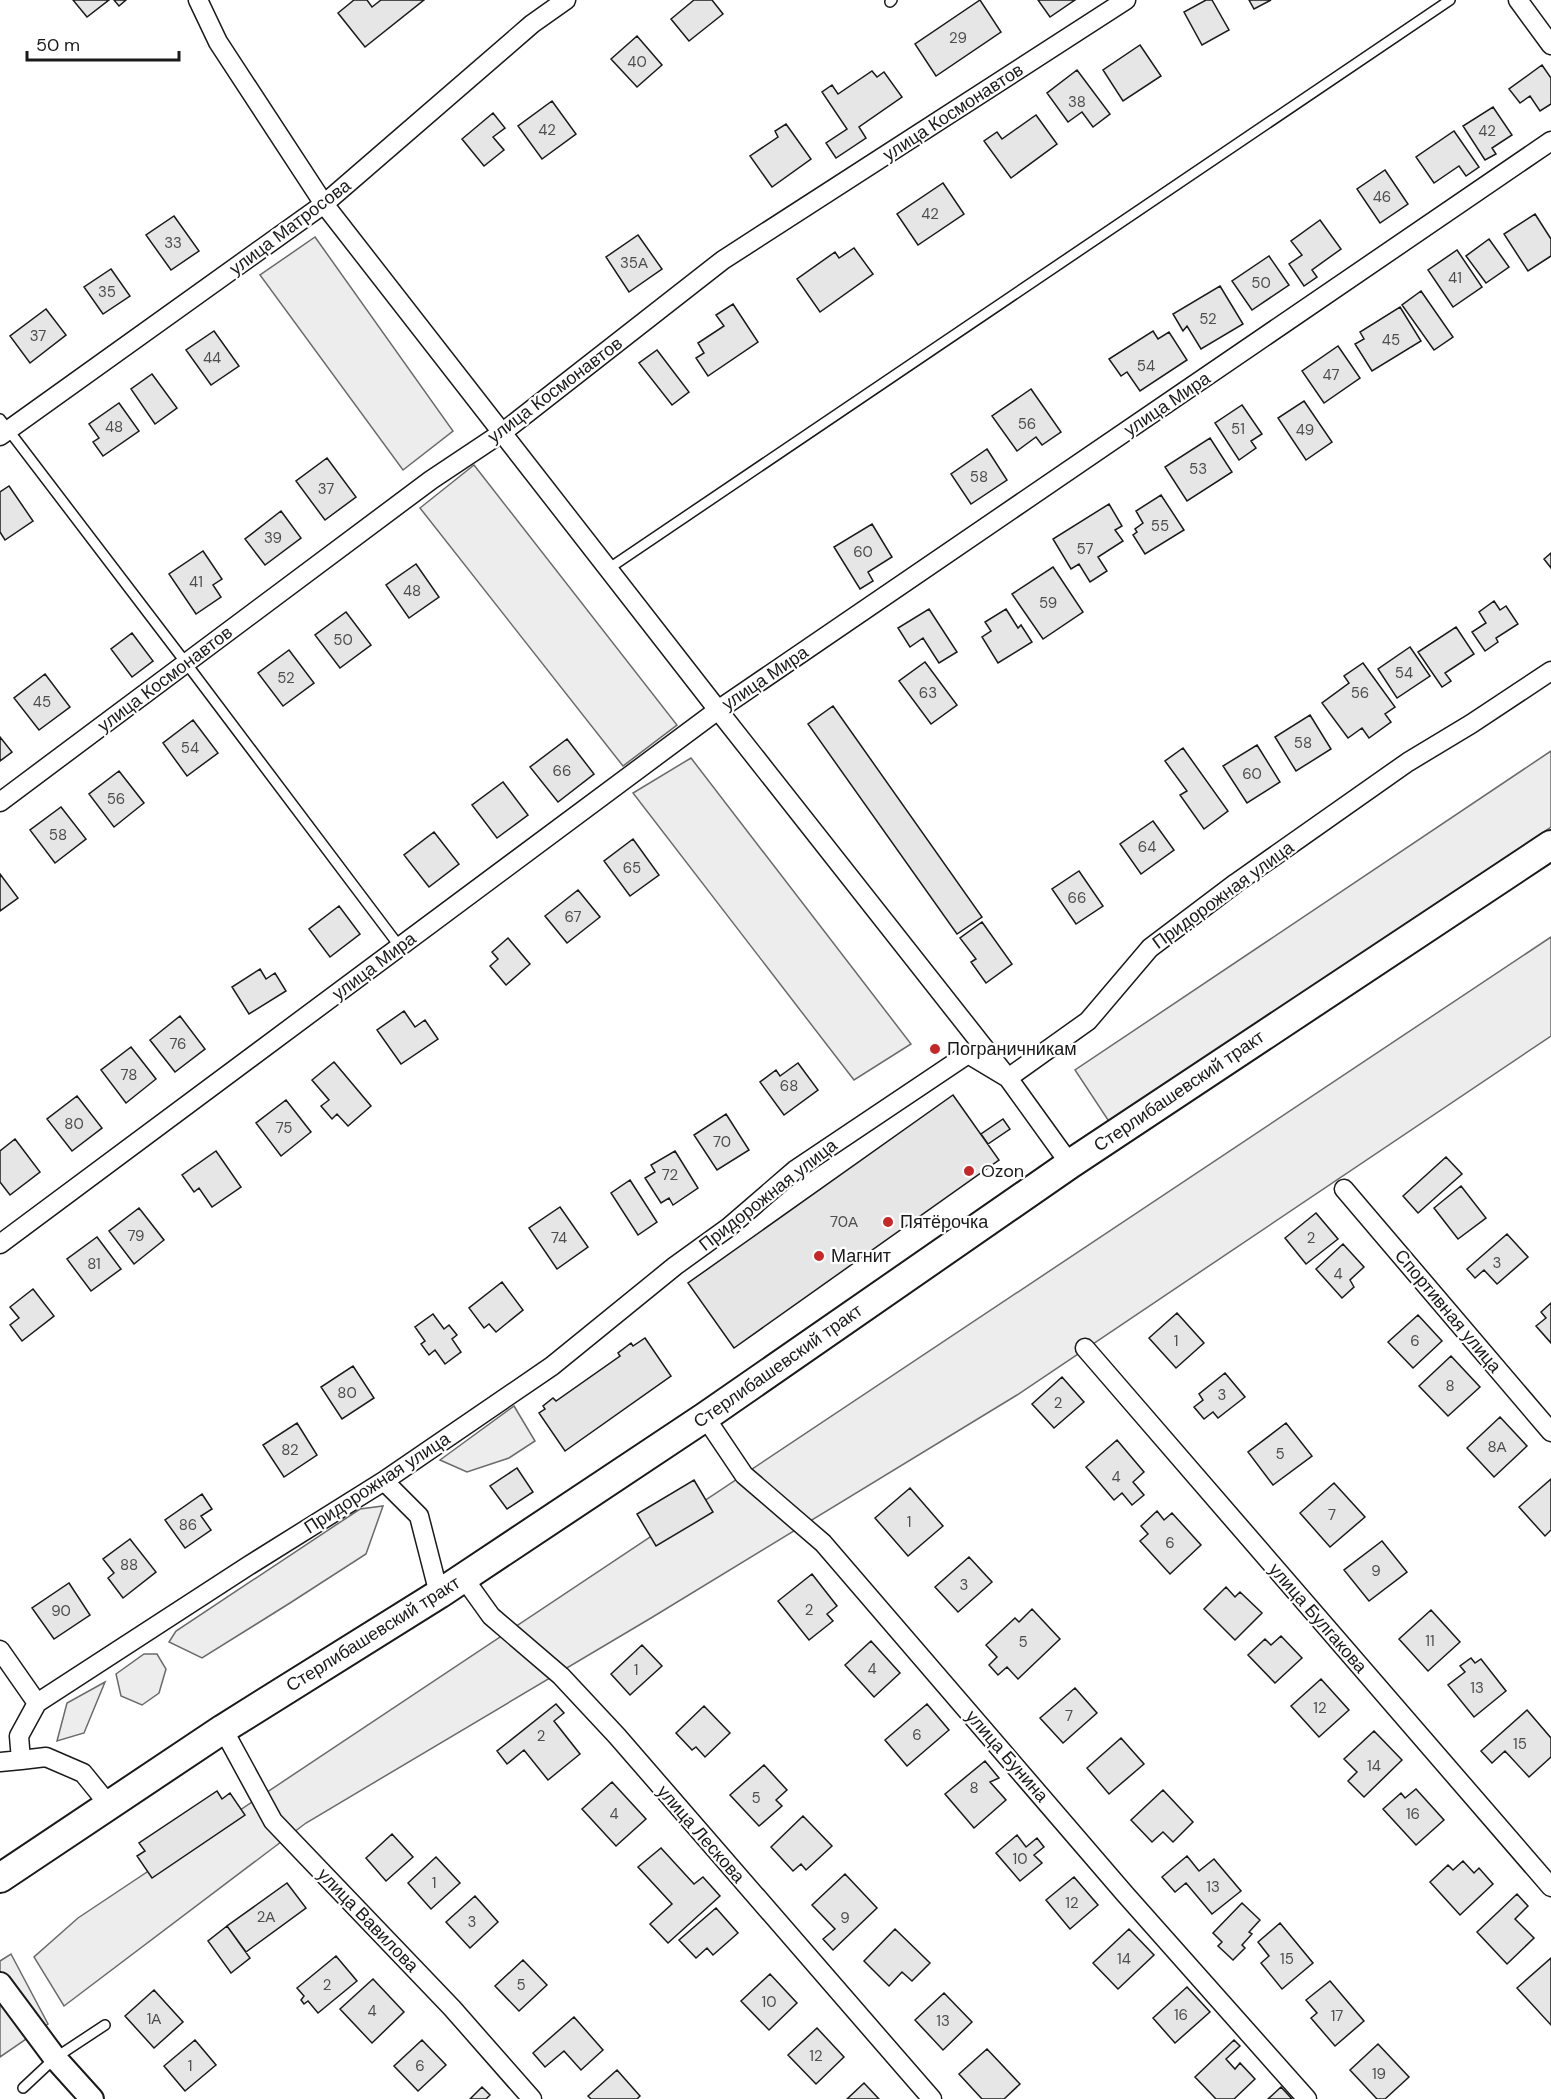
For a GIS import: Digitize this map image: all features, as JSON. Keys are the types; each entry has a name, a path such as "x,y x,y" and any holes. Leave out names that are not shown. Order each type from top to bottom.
{"main road":[{"name":"Стерлибашевский тракт","path":"0,1878 223,1729 439,1594 705,1417 1070,1164 1551,845"}],"street":[{"path":"198,0 218,42 324,204 1008,1078 1070,1164"},
{"name":"улица Матросова","path":"3,429 324,204 532,24 566,0"},
{"name":"улица Космонавтов","path":"0,802 431,480 503,432 723,260 1126,0"},
{"path":"1518,0 1551,45"},
{"name":"улица Мира","path":"0,1244 718,710 1551,141"},
{"name":"Придорожная улица","path":"21,1760 19,1736 37,1703 384,1481 552,1366 675,1266 729,1227 795,1170 968,1054 1008,1078 1088,1021 1150,948 1188,919 1408,762 1551,671"},
{"name":"Спортивная улица","path":"1344,1189 1551,1432"},
{"name":"улица Булгакова","path":"1085,1348 1551,1887"},
{"name":"улица Бунина","path":"705,1417 744,1475 823,1543 1125,1894 1307,2099"},
{"path":"384,1481 419,1516 439,1594"},
{"name":"улица Лескова","path":"463,1577 491,1616 561,1676 617,1736 932,2099"},
{"path":"0,1650 37,1703"},
{"name":"улица Вавилова","path":"223,1729 273,1821 452,2008 532,2099"},
{"path":"0,1762 46,1757 82,1773 109,1805"},
{"path":"0,1984 56,2058 93,2099"}],"lane":[{"path":"608,569 1450,0"},
{"path":"3,429 186,663 400,947"},
{"path":"23,2088 56,2058 105,2025"}],"shaded area":[{"path":"315,237 453,431 403,470 260,275"},
{"path":"474,465 677,725 623,766 420,508"},
{"path":"1551,751 1551,827 1110,1123 1075,1070"},
{"path":"691,758 911,1044 854,1080 633,793"},
{"path":"1551,937 1551,1036 1017,1395 651,1618 306,1823 64,2006 34,1957 78,1918"},
{"path":"514,1406 535,1441 509,1458 467,1472 440,1460"},
{"path":"383,1506 366,1554 290,1603 202,1658 169,1642 176,1631 360,1509"},
{"path":"144,1654 157,1654 166,1669 159,1693 142,1705 121,1696 116,1674"},
{"path":"105,1682 84,1733 57,1741 67,1703"},
{"path":"11,1954 48,2024 0,2057 0,1961"}],"building":[{"path":"73,0 109,0 87,17"},
{"path":"114,0 126,0 119,6"},
{"path":"354,0 367,0 372,7 381,0 424,0 365,47 338,13"},
{"path":"694,0 712,0 723,14 689,41 671,19"},
{"path":"980,0 1001,32 936,76 915,44"},
{"path":"1038,0 1075,0 1050,17"},
{"path":"1206,0 1212,0 1229,30 1202,45 1184,12"},
{"path":"1249,0 1271,0 1254,9"},
{"path":"637,36 662,65 637,87 611,59"},
{"path":"1140,45 1161,76 1123,101 1103,70"},
{"path":"1542,65 1551,78 1551,104 1540,111 1530,96 1520,103 1509,89"},
{"path":"1077,70 1110,114 1093,127 1082,112 1068,122 1047,93"},
{"path":"872,71 877,77 884,72 902,97 859,127 866,138 836,158 826,143 847,129 822,92 832,85 838,94"},
{"path":"552,101 576,134 542,159 518,126"},
{"path":"1493,107 1512,135 1492,148 1496,154 1485,160 1463,126"},
{"path":"493,113 505,128 493,137 504,150 484,166 462,139"},
{"path":"1036,115 1057,144 1011,178 984,141 997,132 1002,139"},
{"path":"786,124 811,159 772,187 750,156 778,137 775,131"},
{"path":"1454,131 1479,167 1466,176 1459,166 1434,183 1416,157"},
{"path":"1385,170 1408,204 1380,223 1357,189"},
{"path":"943,183 964,214 918,245 897,214"},
{"path":"1535,214 1551,239 1551,256 1528,271 1504,234"},
{"path":"174,216 199,251 171,270 146,235"},
{"path":"1320,220 1341,249 1312,270 1317,277 1304,286 1289,264 1302,255 1291,241"},
{"path":"638,235 662,269 629,292 606,257"},
{"path":"1489,239 1509,267 1486,283 1466,256"},
{"path":"854,248 873,274 820,312 797,279 835,252 839,258"},
{"path":"1457,250 1482,287 1453,307 1428,270"},
{"path":"1269,256 1289,285 1252,310 1232,281"},
{"path":"111,269 130,296 103,314 84,287"},
{"path":"1220,286 1243,324 1201,349 1187,326 1183,331 1173,314"},
{"path":"1421,291 1453,337 1434,350 1402,305"},
{"path":"733,304 758,342 708,376 696,358 704,353 698,343 724,326 716,315"},
{"path":"1400,307 1421,341 1372,371 1355,344 1364,339 1360,332"},
{"path":"46,309 66,335 30,363 10,336"},
{"path":"214,331 239,366 211,385 186,350"},
{"path":"1153,331 1158,339 1169,332 1187,360 1140,391 1127,372 1121,376 1109,359"},
{"path":"1338,346 1360,378 1324,403 1302,371"},
{"path":"657,350 689,392 672,405 639,363"},
{"path":"152,374 177,408 155,424 131,389"},
{"path":"1031,389 1061,432 1042,445 1036,437 1017,451 992,416"},
{"path":"1304,401 1332,442 1306,460 1278,418"},
{"path":"119,403 139,431 103,456 93,442 99,438 89,424"},
{"path":"1242,405 1262,434 1251,441 1256,448 1239,460 1215,423"},
{"path":"1210,438 1232,472 1187,501 1165,467"},
{"path":"987,449 1007,480 971,504 951,474"},
{"path":"327,458 356,497 325,520 296,481"},
{"path":"9,486 33,521 5,540 0,532 0,492"},
{"path":"1161,495 1184,530 1145,554 1133,535 1137,532 1135,529 1143,523 1136,511"},
{"path":"1109,504 1122,526 1115,530 1123,541 1098,557 1107,571 1090,582 1079,564 1071,569 1053,539"},
{"path":"281,511 301,538 265,565 245,539"},
{"path":"872,524 892,557 868,572 873,581 860,589 834,547"},
{"path":"203,551 222,579 213,585 221,597 196,614 169,574"},
{"path":"1551,553 1551,568 1544,559"},
{"path":"416,564 439,597 409,618 386,585"},
{"path":"1053,567 1083,612 1043,639 1012,594"},
{"path":"1494,601 1500,610 1506,606 1518,624 1496,638 1498,642 1485,651 1472,632 1486,623 1479,612"},
{"path":"929,609 957,652 939,663 923,638 910,647 898,628"},
{"path":"1006,609 1018,628 1021,625 1032,642 998,663 982,637 991,631 985,622"},
{"path":"346,612 371,645 340,668 315,635"},
{"path":"1456,627 1474,654 1445,673 1451,681 1442,687 1418,652"},
{"path":"132,633 153,661 132,677 111,649"},
{"path":"1410,647 1430,676 1397,698 1378,669"},
{"path":"289,650 314,683 283,706 258,673"},
{"path":"925,662 957,705 931,724 899,681"},
{"path":"1363,663 1395,707 1385,714 1391,722 1369,738 1362,728 1348,738 1322,703 1349,683 1344,676"},
{"path":"45,674 70,707 39,730 14,698"},
{"path":"833,706 982,917 957,934 808,724"},
{"path":"1310,715 1331,749 1296,771 1275,737"},
{"path":"193,720 218,753 187,776 163,743"},
{"path":"0,737 12,752 0,761"},
{"path":"567,739 594,774 558,802 530,767"},
{"path":"1257,745 1280,782 1247,803 1223,766"},
{"path":"1183,748 1228,811 1204,829 1180,795 1187,791 1165,761"},
{"path":"119,771 144,803 114,827 89,794"},
{"path":"503,782 528,815 497,838 472,805"},
{"path":"61,807 86,839 55,863 30,830"},
{"path":"1153,821 1174,850 1141,874 1120,844"},
{"path":"434,832 459,864 429,887 404,855"},
{"path":"633,839 659,875 630,896 604,861"},
{"path":"1079,871 1103,906 1076,924 1052,889"},
{"path":"0,874 18,898 0,911"},
{"path":"578,890 600,917 567,943 545,916"},
{"path":"339,906 360,934 330,957 309,929"},
{"path":"982,922 1012,964 986,983 971,962 976,959 960,938"},
{"path":"508,938 530,964 506,985 490,966 498,959 492,952"},
{"path":"260,969 266,979 275,973 286,991 249,1014 232,987"},
{"path":"404,1011 415,1027 425,1020 438,1039 401,1064 377,1030"},
{"path":"180,1016 205,1049 175,1072 150,1040"},
{"path":"131,1047 156,1079 126,1103 101,1070"},
{"path":"334,1062 371,1106 348,1126 337,1114 332,1119 321,1106 329,1100 312,1080"},
{"path":"798,1063 818,1090 784,1115 760,1082 776,1070 780,1076"},
{"path":"953,1095 999,1160 734,1348 688,1283"},
{"path":"77,1096 102,1128 72,1151 47,1119"},
{"path":"286,1100 311,1132 281,1156 256,1123"},
{"path":"726,1114 749,1150 717,1170 694,1135"},
{"path":"1003,1119 1010,1129 988,1144 981,1134"},
{"path":"15,1139 40,1172 10,1195 0,1182 0,1151"},
{"path":"216,1151 241,1187 212,1207 199,1188 194,1192 182,1175"},
{"path":"675,1151 698,1188 673,1205 669,1198 661,1203 645,1178 655,1172 651,1165"},
{"path":"1446,1157 1462,1174 1418,1213 1403,1196"},
{"path":"630,1180 657,1222 638,1235 611,1193"},
{"path":"1461,1186 1486,1218 1458,1239 1434,1208"},
{"path":"560,1207 588,1247 557,1269 529,1228"},
{"path":"139,1208 164,1240 134,1264 109,1231"},
{"path":"1316,1213 1338,1239 1306,1264 1285,1238"},
{"path":"1507,1234 1528,1257 1497,1284 1484,1270 1475,1278 1467,1269"},
{"path":"97,1237 121,1269 91,1291 67,1259"},
{"path":"1343,1244 1364,1267 1350,1280 1354,1287 1342,1298 1316,1269"},
{"path":"502,1282 523,1310 496,1332 489,1324 484,1328 469,1308"},
{"path":"33,1289 54,1316 22,1341 10,1325 19,1318 10,1307"},
{"path":"1551,1303 1551,1343 1536,1326 1546,1318 1541,1312"},
{"path":"1177,1313 1204,1343 1176,1368 1149,1338"},
{"path":"433,1314 444,1329 449,1325 457,1335 452,1339 461,1352 445,1364 435,1350 429,1355 421,1344 425,1341 415,1327"},
{"path":"1418,1315 1442,1341 1413,1368 1388,1342"},
{"path":"645,1338 671,1376 565,1451 539,1413 545,1409 543,1406 553,1398 556,1401 620,1356 618,1353 631,1343 633,1346"},
{"path":"1451,1356 1480,1387 1448,1416 1419,1386"},
{"path":"353,1366 374,1398 342,1419 321,1387"},
{"path":"1225,1373 1245,1397 1218,1418 1213,1412 1204,1419 1194,1407 1203,1400 1199,1394"},
{"path":"1062,1377 1084,1402 1054,1428 1032,1404"},
{"path":"1500,1417 1527,1446 1494,1477 1467,1448"},
{"path":"297,1423 317,1455 284,1477 263,1445"},
{"path":"1286,1423 1312,1456 1273,1485 1248,1452"},
{"path":"1117,1440 1144,1472 1133,1482 1144,1495 1132,1505 1122,1493 1114,1500 1086,1467"},
{"path":"517,1468 533,1492 507,1509 490,1486"},
{"path":"1551,1479 1551,1530 1545,1536 1519,1507"},
{"path":"694,1480 713,1512 656,1546 637,1514"},
{"path":"1334,1483 1365,1517 1330,1547 1300,1513"},
{"path":"910,1488 943,1526 908,1556 875,1518"},
{"path":"202,1494 212,1509 201,1516 211,1530 185,1548 165,1520"},
{"path":"1157,1511 1164,1520 1172,1513 1201,1545 1170,1574 1140,1541 1148,1534 1141,1526"},
{"path":"130,1539 156,1572 123,1598 108,1578 114,1573 103,1559"},
{"path":"1382,1541 1407,1572 1369,1601 1344,1570"},
{"path":"969,1557 992,1582 958,1612 935,1587"},
{"path":"812,1574 837,1606 827,1614 833,1621 809,1640 778,1601"},
{"path":"69,1583 90,1615 54,1639 32,1608"},
{"path":"1226,1587 1235,1597 1240,1592 1262,1613 1235,1640 1204,1609"},
{"path":"1032,1609 1060,1639 1018,1679 1007,1667 998,1675 989,1665 997,1657 986,1645 1015,1618 1019,1622"},
{"path":"1431,1610 1460,1642 1428,1671 1399,1639"},
{"path":"1281,1636 1302,1658 1275,1683 1248,1655 1265,1639 1271,1645"},
{"path":"871,1641 900,1673 874,1697 845,1665"},
{"path":"642,1645 662,1666 630,1695 611,1674"},
{"path":"1471,1658 1475,1663 1481,1659 1506,1691 1474,1717 1448,1685 1465,1672 1460,1666"},
{"path":"1321,1679 1349,1710 1319,1737 1291,1706"},
{"path":"1075,1688 1097,1713 1063,1743 1040,1718"},
{"path":"556,1704 564,1713 554,1721 580,1754 548,1780 524,1750 507,1764 497,1751"},
{"path":"927,1704 949,1730 907,1766 885,1740"},
{"path":"704,1706 730,1733 705,1757 696,1747 692,1750 676,1733"},
{"path":"1527,1710 1551,1738 1551,1757 1529,1777 1505,1751 1492,1763 1481,1751"},
{"path":"1374,1731 1402,1760 1364,1797 1348,1781 1357,1772 1344,1759"},
{"path":"1121,1738 1144,1764 1109,1794 1087,1768"},
{"path":"985,1761 999,1778 990,1782 1006,1800 974,1828 945,1794"},
{"path":"764,1765 787,1790 776,1800 782,1806 759,1826 730,1795"},
{"path":"612,1782 646,1819 616,1846 582,1809"},
{"path":"1416,1789 1444,1820 1416,1845 1383,1809 1401,1793 1405,1798"},
{"path":"1163,1790 1193,1822 1173,1842 1163,1832 1152,1842 1131,1820"},
{"path":"217,1791 222,1799 230,1793 245,1815 152,1878 137,1856 145,1851 139,1843"},
{"path":"803,1816 832,1846 806,1870 801,1864 793,1871 771,1847"},
{"path":"392,1834 413,1857 386,1881 366,1858"},
{"path":"1017,1835 1026,1847 1037,1838 1044,1847 1034,1855 1042,1863 1020,1881 996,1853"},
{"path":"661,1848 694,1884 703,1877 720,1896 668,1943 650,1924 672,1904 638,1867"},
{"path":"1187,1856 1199,1871 1214,1859 1241,1891 1212,1914 1186,1883 1175,1892 1162,1877"},
{"path":"436,1857 460,1883 431,1909 408,1883"},
{"path":"1463,1861 1474,1873 1479,1868 1493,1884 1460,1915 1430,1882 1448,1865 1453,1870"},
{"path":"845,1874 877,1908 833,1950 823,1939 835,1929 812,1905"},
{"path":"1074,1877 1098,1905 1070,1929 1046,1900"},
{"path":"287,1883 306,1908 246,1952 227,1926"},
{"path":"1517,1894 1528,1906 1515,1919 1534,1938 1507,1964 1477,1932"},
{"path":"475,1896 498,1922 470,1948 446,1922"},
{"path":"1242,1903 1260,1920 1249,1932 1252,1934 1242,1945 1245,1948 1233,1960 1218,1946 1222,1942 1213,1933"},
{"path":"716,1908 738,1933 713,1955 707,1948 696,1958 679,1940"},
{"path":"1280,1923 1313,1963 1282,1989 1261,1963 1269,1956 1258,1942"},
{"path":"227,1926 250,1958 231,1973 208,1941"},
{"path":"895,1929 930,1963 912,1981 902,1972 889,1986 864,1961"},
{"path":"1129,1929 1154,1955 1118,1989 1093,1963"},
{"path":"336,1956 357,1981 318,2013 308,2001 304,2004 301,2000 304,1996 297,1988"},
{"path":"1551,1958 1551,2025 1517,1988"},
{"path":"523,1960 547,1985 519,2011 495,1986"},
{"path":"770,1974 797,2003 769,2030 741,2001"},
{"path":"373,1979 404,2012 372,2043 340,2009"},
{"path":"1330,1981 1364,2021 1335,2046 1311,2018 1317,2013 1306,2000"},
{"path":"1187,1987 1210,2012 1175,2043 1153,2018"},
{"path":"154,1990 183,2022 154,2048 125,2016"},
{"path":"944,1993 972,2022 943,2050 915,2020"},
{"path":"574,2017 603,2050 581,2070 564,2051 545,2067 533,2053"},
{"path":"817,2028 844,2057 816,2084 788,2055"},
{"path":"195,2040 216,2065 185,2091 164,2066"},
{"path":"422,2040 446,2065 418,2091 394,2066"},
{"path":"1234,2040 1240,2046 1226,2059 1235,2069 1240,2063 1255,2079 1234,2099 1216,2099 1195,2077"},
{"path":"1378,2044 1409,2077 1385,2099 1377,2099 1350,2070"},
{"path":"987,2049 1020,2084 1004,2099 982,2099 959,2074"},
{"path":"617,2070 640,2096 637,2099 591,2099 588,2096"},
{"path":"864,2083 879,2099 847,2099"},
{"path":"482,2087 490,2095 486,2099 470,2099"},
{"path":"1281,2087 1292,2099 1268,2099"}],"place":[{"name":"Пограничникам","path":"935,1049"},
{"name":"Ozon","path":"969,1171"},
{"name":"Пятёрочка","path":"888,1222"},
{"name":"Магнит","path":"819,1256"}]}
